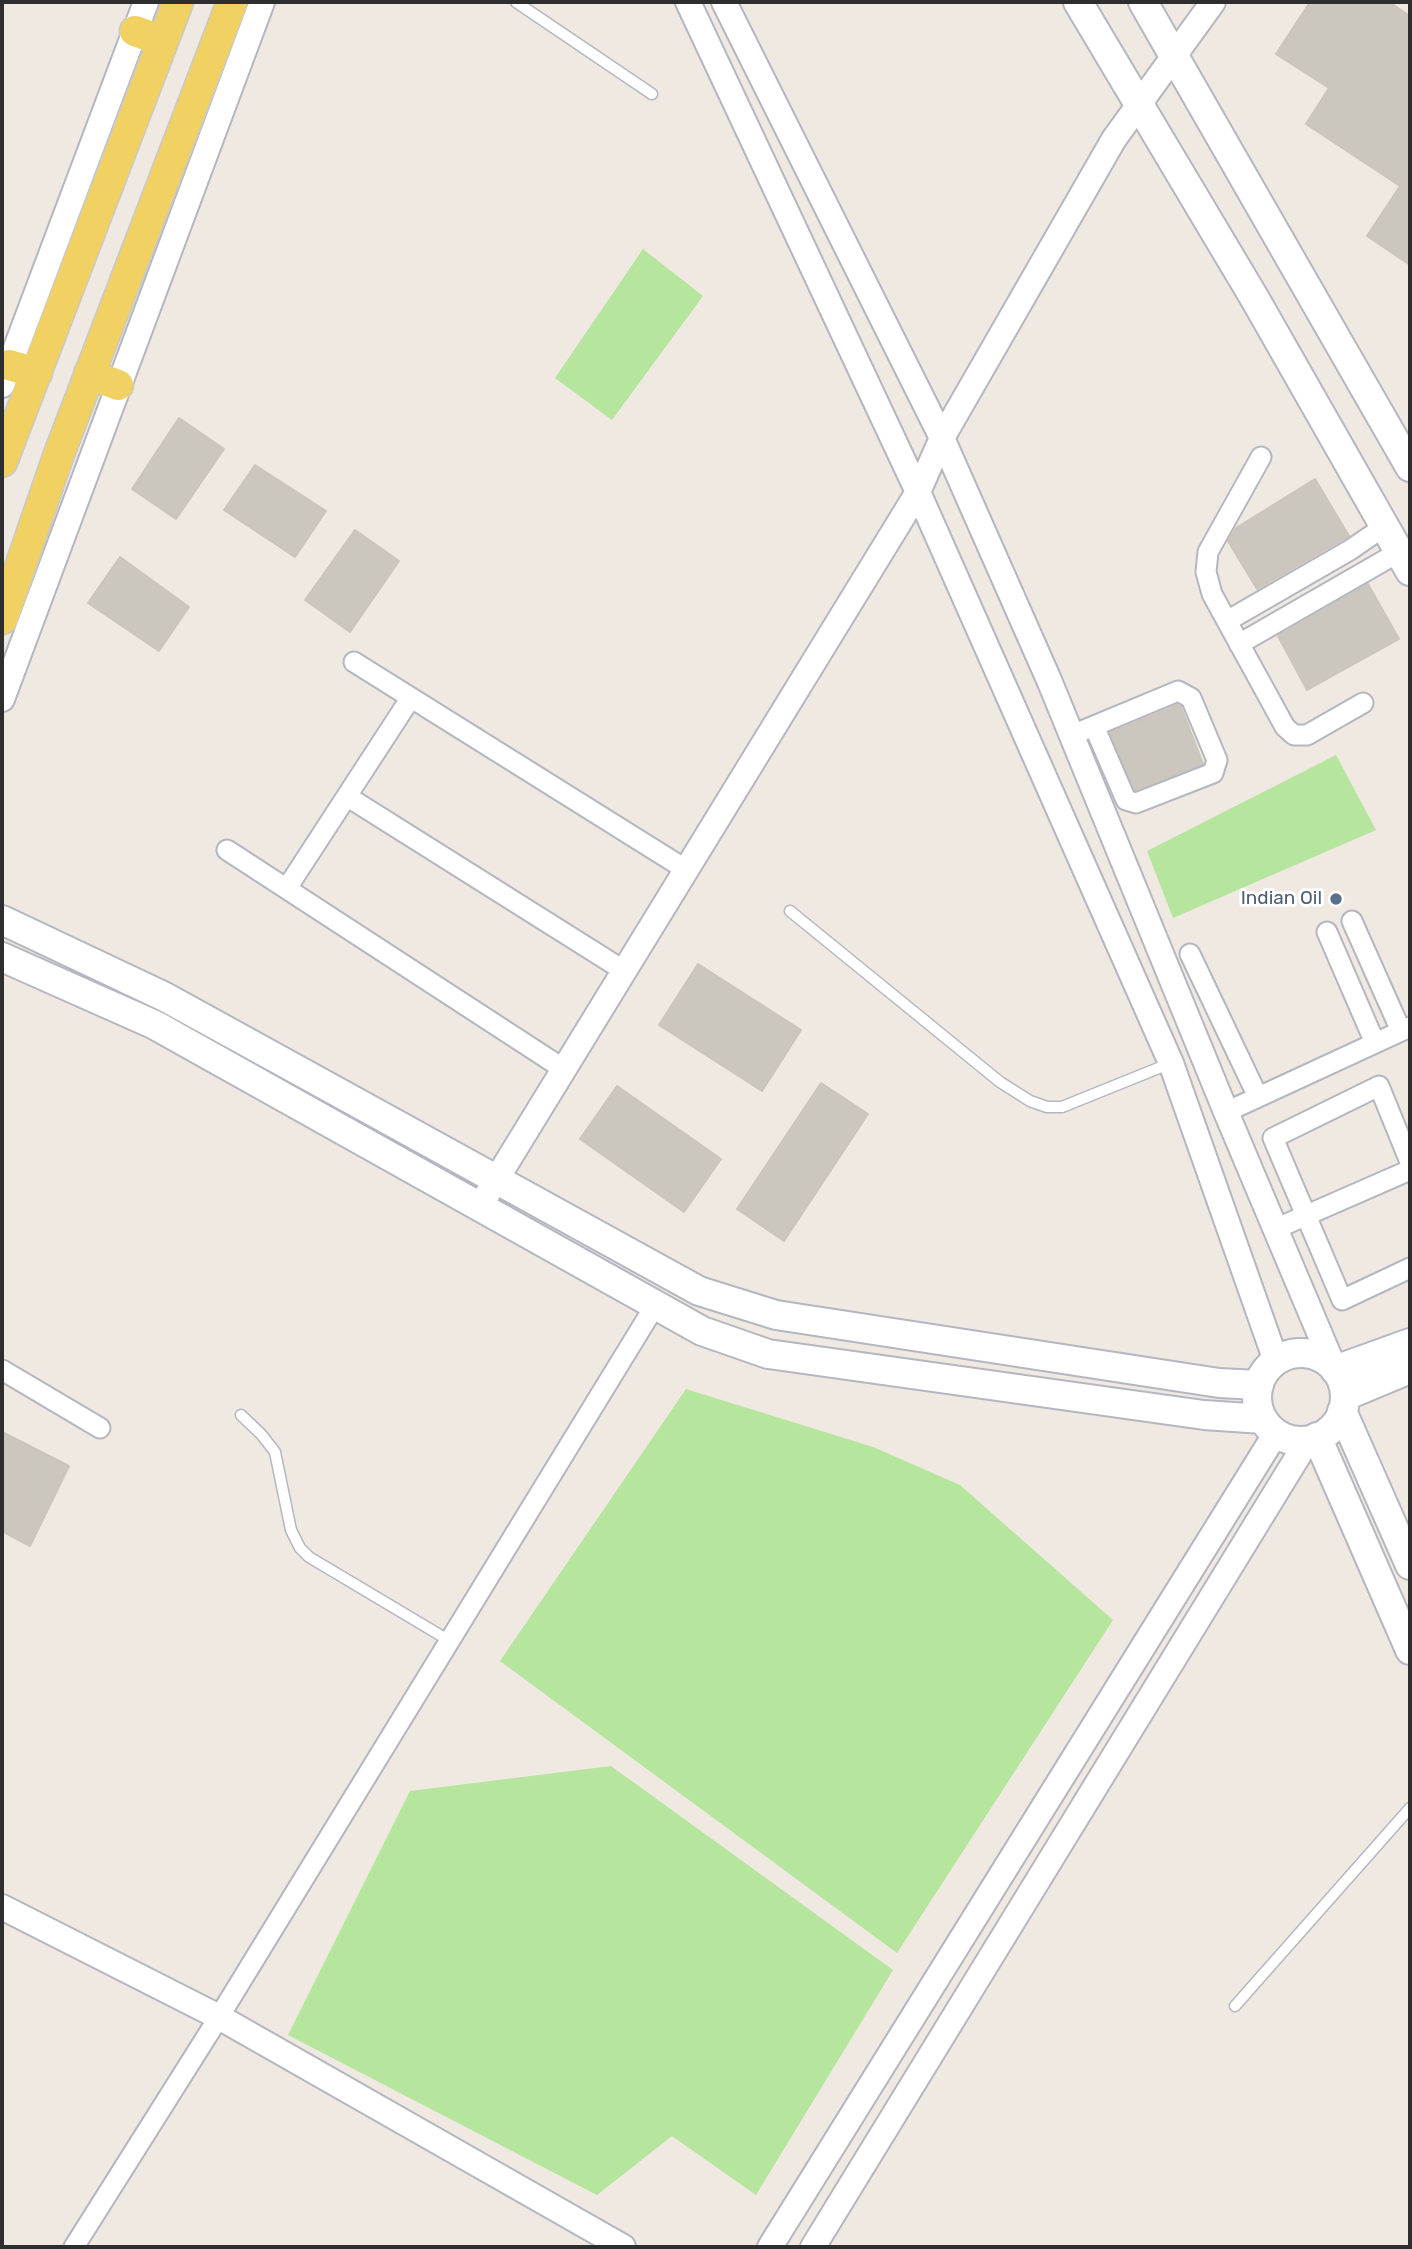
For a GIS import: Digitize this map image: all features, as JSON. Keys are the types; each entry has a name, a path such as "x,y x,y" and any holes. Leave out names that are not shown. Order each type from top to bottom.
{"main road":[{"path":"2,462 16,375 178,2"},
{"path":"2,619 89,374 232,2"},
{"path":"1078,2 1405,561"},
{"path":"1143,2 1410,467"},
{"path":"140,11 163,41"},
{"path":"89,374 118,384"},
{"path":"2,920 165,997 699,1291 776,1315 1219,1383 1259,1385"},
{"path":"2,957 155,1025 702,1331 768,1354 1204,1415 1269,1426 1286,1439 1313,1438 1332,1427 1343,1404 1410,1369"},
{"path":"1335,1370 1410,1343"},
{"path":"1269,1426 1257,1399 1259,1385 1266,1371 1276,1361 1290,1354 1305,1353 1322,1358 1335,1370 1343,1404 1410,1565"},
{"path":"1313,1438 1410,1650"}],"street":[{"path":"2,699 262,2"},
{"path":"688,2 918,492 1171,1063 1276,1361"},
{"path":"724,2 942,438 1083,730 1226,1112 1335,1370"},
{"path":"480,1206 562,1068 918,492 942,438 1114,139 1213,2"},
{"path":"16,375 140,11"},
{"path":"1261,457 1208,552 1206,572 1212,594 1285,727 1294,734 1307,735 1363,703"},
{"path":"1227,621 1385,526"},
{"path":"1239,644 1405,561"},
{"path":"354,662 685,869"},
{"path":"1178,691 1191,698 1217,760 1213,773 1136,803 1126,800 1083,730 1178,691"},
{"path":"287,888 410,699"},
{"path":"348,797 623,970"},
{"path":"227,850 562,1068"},
{"path":"1226,1112 1406,1029 1352,921"},
{"path":"1328,932 1375,1043"},
{"path":"1190,954 1258,1097"},
{"path":"1410,1162 1379,1086 1273,1138 1342,1300 1410,1268"},
{"path":"1275,1229 1410,1170"},
{"path":"74,2247 219,2017 656,1304"},
{"path":"2,1370 100,1428"},
{"path":"770,2247 1269,1426"},
{"path":"813,2247 1313,1438"},
{"path":"2,1907 219,2017 623,2247"}],"lane":[{"path":"516,2 652,94"},
{"path":"790,911 1000,1082 1030,1101 1047,1107 1062,1107 1171,1063"},
{"path":"241,1415 275,1452 291,1530 300,1548 309,1557 450,1641"},
{"path":"1235,2006 1410,1808"}],"green space":[{"path":"643,249 703,296 612,420 555,378"},
{"path":"1336,755 1376,830 1173,918 1147,851"},
{"path":"686,1389 873,1447 960,1485 1113,1620 897,1953 500,1661"},
{"path":"611,1766 893,1970 756,2195 672,2136 597,2195 288,2035 410,1791"}],"building":[{"path":"1310,2 1389,2 1410,16 1410,265 1367,236 1400,186 1306,124 1329,88 1276,54"},
{"path":"179,418 224,449 176,519 132,489"},
{"path":"255,465 326,511 295,557 224,510"},
{"path":"1315,479 1349,536 1257,589 1228,541 1236,528"},
{"path":"355,530 399,561 350,632 305,600"},
{"path":"120,557 189,607 159,651 88,603"},
{"path":"1368,584 1399,639 1307,690 1278,636"},
{"path":"1177,705 1181,707 1203,764 1135,790 1110,733"},
{"path":"698,964 801,1030 762,1091 659,1025"},
{"path":"821,1083 868,1114 784,1241 737,1209"},
{"path":"617,1086 721,1159 684,1212 580,1139"},
{"path":"2,1432 69,1466 30,1546 2,1531"}],"place":[{"name":"Indian Oil","path":"1336,899"}]}
